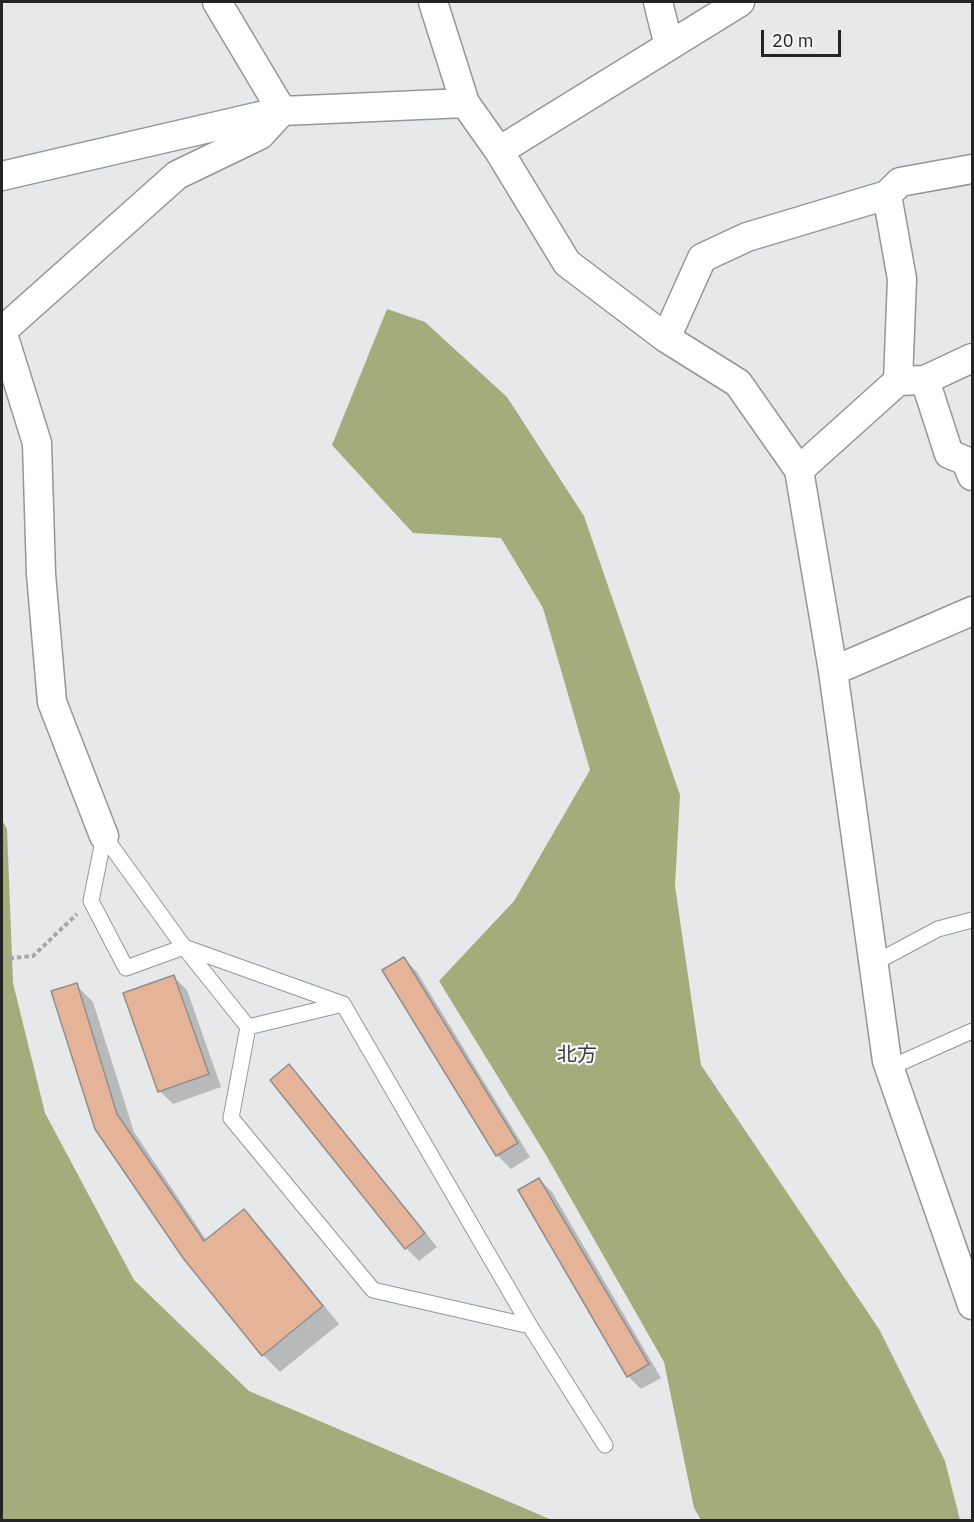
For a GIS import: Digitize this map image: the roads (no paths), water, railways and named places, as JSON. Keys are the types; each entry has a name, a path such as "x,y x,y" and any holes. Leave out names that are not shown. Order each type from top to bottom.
{"street":[{"path":"217,2 282,111"},
{"path":"433,2 465,103 499,151 567,262 666,338 738,383 800,470 833,671 889,1068 972,1305"},
{"path":"658,2 669,46"},
{"path":"499,151 740,2"},
{"path":"2,176 282,111 465,103"},
{"path":"104,836 52,702 41,574 37,443 2,331 177,175 260,135 282,111"},
{"path":"666,338 702,258 747,237 887,195 900,182 972,169"},
{"path":"887,195 902,279 912,380 949,454 966,460 972,476"},
{"path":"800,470 912,380 972,358"},
{"path":"833,671 972,611"}],"lane":[{"path":"104,836 91,901 126,968 184,947 343,1004 531,1326 605,1445"},
{"path":"104,836 184,947 248,1027 231,1118 373,1290 531,1326"},
{"path":"873,961 880,960 938,929 972,920"},
{"path":"248,1027 343,1004"},
{"path":"889,1068 972,1031"}],"district":[{"name":"北方","path":"577,1055"}]}
